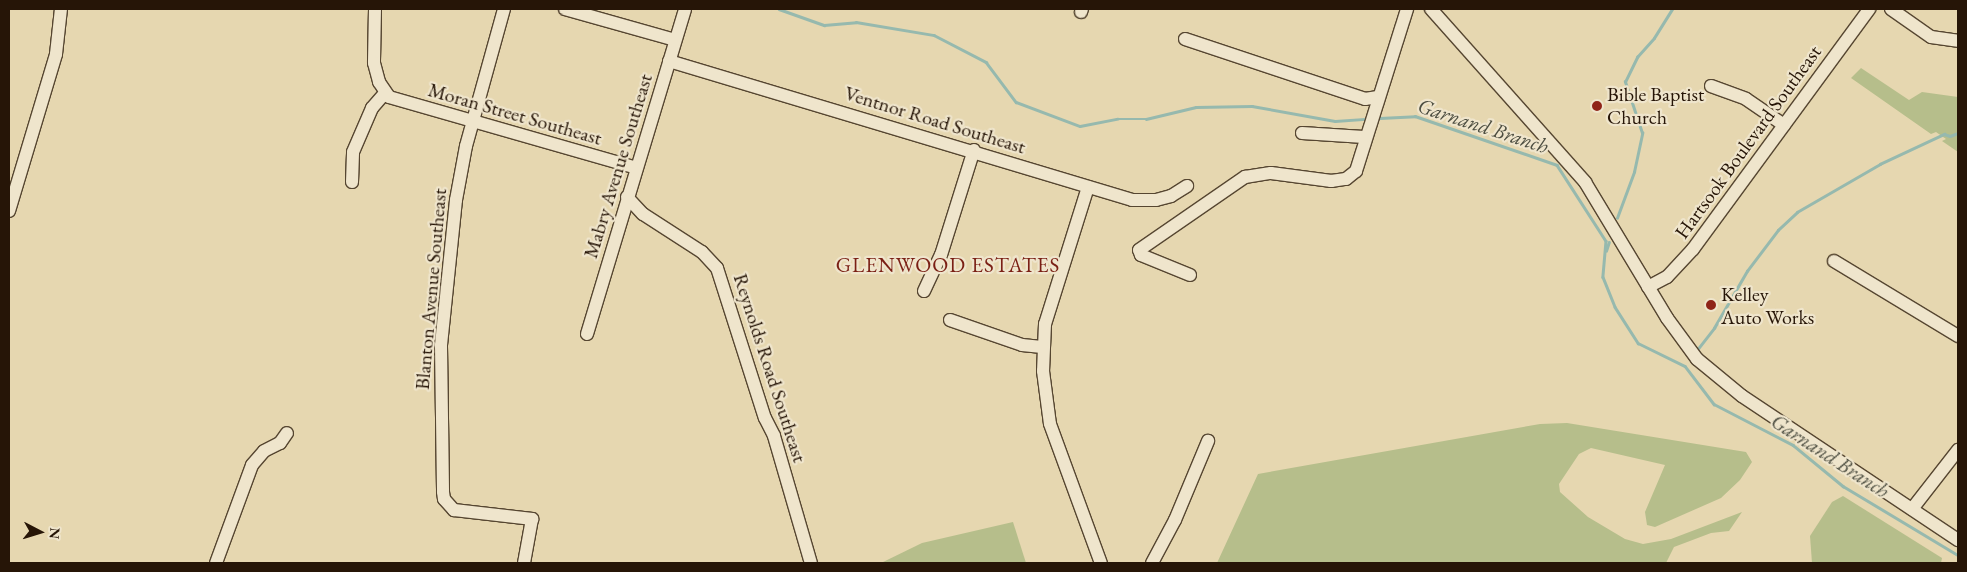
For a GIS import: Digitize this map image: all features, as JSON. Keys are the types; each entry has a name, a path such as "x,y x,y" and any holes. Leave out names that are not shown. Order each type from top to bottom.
{"street":[{"path":"9,211 56,54 62,9"},
{"path":"352,182 353,152 372,108 385,93 374,63 375,9"},
{"name":"Blanton Avenue Southeast","path":"504,9 475,120 461,165 456,200 441,346 443,492 444,499 454,510 532,519 524,563"},
{"path":"565,9 675,40"},
{"name":"Mabry Avenue Southeast","path":"587,334 686,9"},
{"path":"1190,275 1141,255 1139,250 1245,177 1271,173 1317,180 1346,179 1356,171 1364,137 1407,9"},
{"path":"1432,9 1585,182 1685,346 1713,373 1742,396 1958,540"},
{"name":"Hartsook Boulevard Southeast","path":"1648,287 1678,267 1869,9"},
{"path":"1890,9 1931,36 1958,41"},
{"path":"1185,39 1365,99 1378,97"},
{"name":"Ventnor Road Southeast","path":"669,61 974,150 1088,187 1144,201 1172,196 1187,186"},
{"path":"1711,86 1746,99 1784,125"},
{"name":"Moran Street Southeast","path":"385,93 395,100 475,120 636,168"},
{"path":"1302,133 1364,137"},
{"path":"924,290 941,255 974,150"},
{"path":"1088,187 1055,286 1042,346 1045,395 1050,424 1101,563"},
{"name":"Reynolds Road Southeast","path":"628,196 643,214 702,252 717,268 765,418 774,436 811,563"},
{"path":"1834,261 1958,336"},
{"path":"950,320 1022,345 1042,346"},
{"path":"216,563 252,465 264,450 280,443 287,433"},
{"path":"1152,563 1175,520 1208,441"},
{"path":"1912,509 1958,450"}],"green space":[{"path":"1861,68 1909,100 1922,92 1958,97 1958,152 1942,141 1946,139 1936,132 1931,134 1851,78"},
{"path":"1567,423 1746,452 1752,462 1740,480 1721,498 1655,527 1647,525 1645,512 1665,465 1591,448 1579,454 1559,484 1560,492 1588,517 1625,539 1643,544 1671,539 1742,512 1729,531 1711,533 1674,547 1666,563 1217,563 1258,474 1540,424"},
{"path":"1843,496 1942,558 1941,563 1812,563 1810,536 1832,502"},
{"path":"1013,522 1026,563 881,563 922,543"}],"waterway":[{"name":"Garnand Branch","path":"779,9 824,25 856,22 934,35 986,62 1016,102 1080,126 1117,119 1146,119 1196,107 1252,106 1335,121 1365,119"},
{"path":"1617,218 1634,172 1642,133 1625,82 1637,57 1654,38 1672,9"},
{"name":"Garnand Branch","path":"1380,118 1415,116 1557,165 1606,241 1603,277 1615,307 1638,343 1685,366 1714,404 1793,445 1843,486 1958,555"},
{"path":"1697,350 1714,328 1747,271 1778,230 1797,212 1880,164 1944,134 1950,136 1958,133"},
{"name":"Garnand Branch","path":"1606,251 1609,242"}],"place":[{"name":"Bible Baptist Church","path":"1597,106"},
{"name":"Kelley Auto Works","path":"1711,305"}],"district":[{"name":"GLENWOOD ESTATES","path":"948,265"}]}
